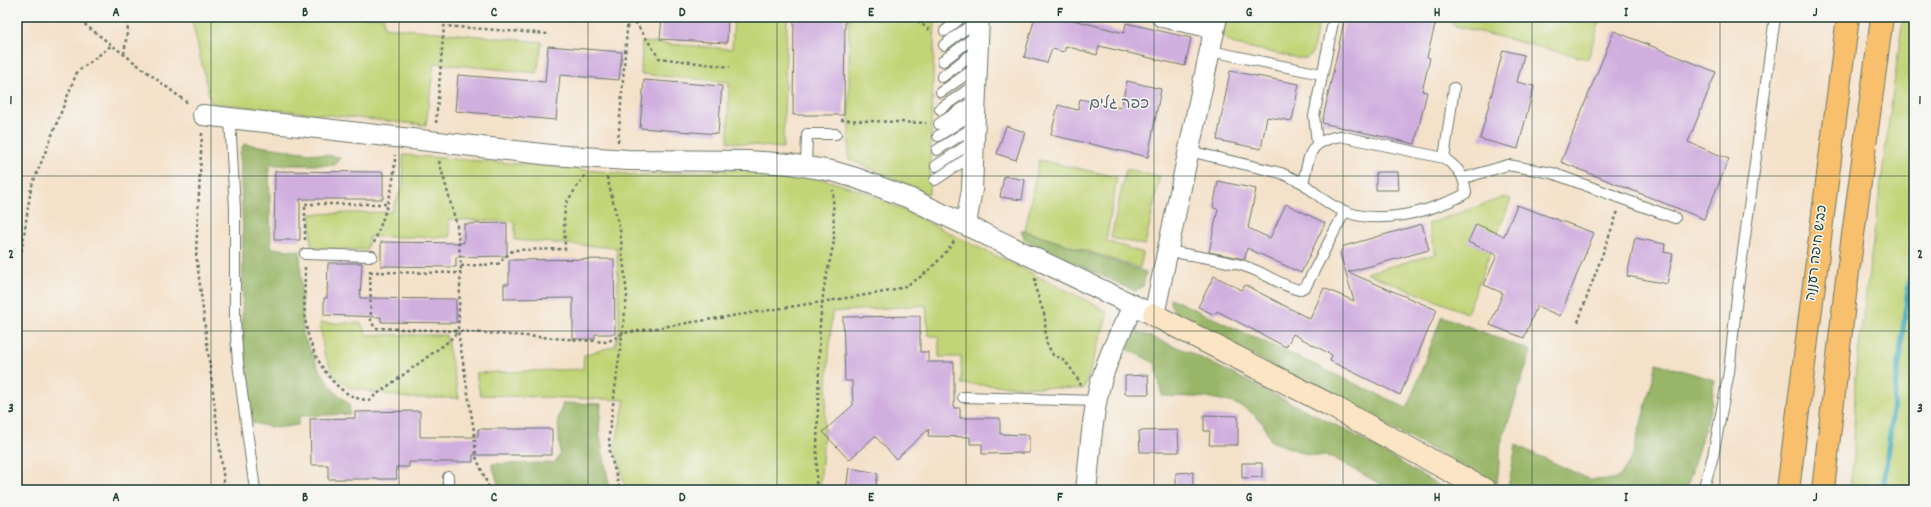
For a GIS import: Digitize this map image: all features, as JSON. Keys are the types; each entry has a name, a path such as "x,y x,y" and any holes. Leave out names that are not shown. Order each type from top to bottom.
{"highway":[{"name":"כביש חיפה רעננה","path":"1788,490 1848,17"},
{"path":"1823,490 1845,295 1882,17"}],"street":[{"path":"1154,315 1214,34 1204,26 1162,17"},
{"path":"966,224 970,202 975,77"},
{"path":"203,115 516,152 606,159 748,161 806,166 832,171 881,186 966,224 1154,315 1328,404 1485,490"},
{"path":"1086,490 1094,401 1106,367 1133,306"}],"lane":[{"path":"1317,143 1314,116 1321,74 1334,17"},
{"path":"1703,490 1713,456 1729,372 1738,288 1775,17"},
{"path":"942,34 975,77"},
{"path":"1214,34 1321,74"},
{"path":"944,45 975,77"},
{"path":"943,62 975,77"},
{"path":"942,77 975,77"},
{"path":"941,92 975,77"},
{"path":"940,109 975,77"},
{"path":"939,124 975,77"},
{"path":"938,136 975,77"},
{"path":"937,150 975,77"},
{"path":"936,166 975,77"},
{"path":"935,180 975,77"},
{"path":"1444,158 1454,88"},
{"path":"230,119 235,209 235,321 238,363 255,490"},
{"path":"806,166 807,134 836,134"},
{"path":"1189,151 1281,173 1303,183 1336,208 1358,216 1382,218 1412,214 1458,199 1466,193 1464,178 1454,166 1444,158 1340,136 1327,138 1317,143 1311,152 1303,183"},
{"path":"1464,178 1508,165 1552,173 1675,218"},
{"path":"1168,251 1244,266 1261,272 1288,287 1299,290 1306,286 1345,211"},
{"path":"305,254 372,256"},
{"path":"963,397 1094,401"},
{"path":"448,477 448,490"}],"path":[{"path":"75,17 203,115 196,253 226,490"},
{"path":"124,54 128,26 126,17"},
{"path":"620,490 610,453 609,436 624,333 627,296 620,230 606,159 628,17"},
{"path":"632,17 659,58 730,67"},
{"path":"913,17 942,34"},
{"path":"490,490 476,457 474,432 458,331 461,265 457,226 434,142 444,26 549,34"},
{"path":"17,281 30,188 77,72 112,45"},
{"path":"838,120 939,124"},
{"path":"395,138 395,176 388,204 373,246 370,272 371,321 375,328 458,331 607,342 624,333 903,288 924,276 943,257 966,224"},
{"path":"461,265 498,264 513,250 565,249 564,218 566,203 606,159"},
{"path":"816,490 820,323 834,242 832,171"},
{"path":"1578,322 1623,199"},
{"path":"388,204 305,204 306,319 309,340 325,371 342,391 360,400 369,400 449,341 458,331"},
{"path":"1034,258 1036,290 1046,324 1046,342 1053,355 1061,357 1070,367 1094,401"},
{"path":"370,272 460,273 461,265"}],"green space":[{"path":"191,17 384,17 384,27 542,42 537,73 434,63 426,125 211,103"},
{"path":"734,17 787,17 783,148 728,142 729,82 641,74 642,42 732,49"},
{"path":"849,17 935,17 929,194 849,159"},
{"path":"1225,17 1320,17 1312,54 1306,58 1298,58 1237,45 1226,40 1223,32"},
{"path":"1451,17 1601,17 1588,59 1452,25"},
{"path":"1903,17 1914,17 1914,490 1850,490 1854,453 1855,376"},
{"path":"244,144 340,157 335,165 269,165 271,248 300,251 303,335 318,367 334,391 349,404 350,414 300,416 298,425 276,428 253,423 248,394 242,336 243,236 240,153"},
{"path":"403,155 546,166 636,175 768,168 810,175 868,193 1094,304 1108,313 1084,389 962,384 961,357 939,357 939,337 928,335 926,305 832,312 820,490 626,490 615,447 625,400 480,395 476,373 583,369 584,355 615,346 619,328 617,248 515,240 515,222 449,219 450,237 369,237 367,250 311,248 311,214 391,212 403,186"},
{"path":"1039,160 1117,177 1106,241 1143,253 1140,268 1025,231"},
{"path":"1126,169 1160,176 1145,245 1111,238"},
{"path":"1505,197 1511,199 1467,313 1366,273 1436,254 1428,224"},
{"path":"1021,230 1146,272 1143,286 1135,291 1025,240"},
{"path":"1170,298 1407,408 1442,316 1531,351 1501,444 1497,484 1178,316 1171,306"},
{"path":"320,323 361,323 367,335 446,335 459,398 407,398 350,388 334,375 324,353"},
{"path":"1136,331 1189,352 1351,433 1447,490 1391,490 1332,457 1309,455 1271,441 1263,424 1253,414 1230,402 1217,399 1162,396 1155,363 1127,349 1127,338"},
{"path":"1657,363 1714,380 1712,404 1686,490 1510,490 1508,488 1516,445 1591,480 1616,479 1621,475 1632,457"},
{"path":"563,403 601,404 599,432 610,490 500,490 492,464 555,463 560,454 558,419"}],"building":[{"path":"662,17 728,17 727,43 660,39"},
{"path":"794,17 845,17 844,115 793,115"},
{"path":"1035,17 1062,17 1124,33 1126,23 1191,38 1185,66 1099,46 1097,55 1066,46 1064,52 1052,49 1047,63 1024,57"},
{"path":"1345,17 1437,17 1427,57 1430,58 1422,91 1427,92 1415,144 1322,123"},
{"path":"1614,31 1716,72 1688,142 1729,159 1704,219 1561,162"},
{"path":"548,46 622,52 619,80 560,75 556,120 455,111 458,75 545,82"},
{"path":"1503,50 1524,55 1517,82 1534,86 1518,149 1480,139"},
{"path":"1230,71 1299,84 1292,121 1267,117 1261,149 1217,140"},
{"path":"644,80 722,86 718,134 640,128"},
{"path":"1127,81 1161,89 1148,157 1051,135 1058,105 1078,110 1080,99 1121,108"},
{"path":"1006,126 1025,132 1016,160 997,154"},
{"path":"275,171 383,172 383,199 300,199 300,240 274,240"},
{"path":"1376,172 1398,172 1399,190 1376,190"},
{"path":"1004,176 1025,180 1022,200 1000,197"},
{"path":"1218,181 1256,189 1248,228 1270,238 1286,204 1325,223 1301,273 1247,248 1245,259 1209,252 1218,209 1213,208"},
{"path":"1517,205 1594,233 1560,316 1537,306 1524,338 1490,325 1503,293 1484,285 1497,255 1468,242 1476,224 1504,236"},
{"path":"507,223 507,256 456,257 456,267 381,266 381,242 464,243 464,224"},
{"path":"1422,224 1429,250 1348,272 1437,310 1400,395 1330,361 1332,355 1293,334 1286,347 1217,311 1215,315 1198,307 1214,276 1242,290 1245,285 1310,319 1324,288 1354,301 1340,253 1344,246"},
{"path":"1635,238 1665,244 1664,252 1673,254 1667,284 1627,276"},
{"path":"614,259 615,334 595,334 595,339 573,339 573,298 504,299 504,284 509,284 509,260"},
{"path":"328,263 362,263 360,298 456,299 456,323 381,322 381,317 324,315 324,298 327,298"},
{"path":"920,316 920,352 928,352 928,362 954,362 954,408 960,408 960,418 1000,418 1000,434 1029,435 1029,453 982,454 982,444 970,444 970,437 928,436 929,429 896,459 875,436 849,460 823,432 853,405 852,381 845,381 843,317"},
{"path":"1148,375 1149,394 1125,394 1125,376"},
{"path":"420,411 420,437 478,437 478,429 552,429 552,455 473,455 473,462 409,462 409,467 396,467 397,479 328,479 328,465 311,465 310,419 355,418 355,412"},
{"path":"1204,415 1238,416 1238,445 1209,445 1210,431 1204,431"},
{"path":"1178,430 1179,452 1140,452 1139,431"},
{"path":"1242,463 1262,463 1262,477 1242,478"},
{"path":"849,468 878,473 875,490 846,490"},
{"path":"1193,472 1193,490 1176,490 1176,473"}],"waterway":[{"path":"1883,490 1914,242"}],"district":[{"name":"כפר גלים","path":"1119,104"}]}
